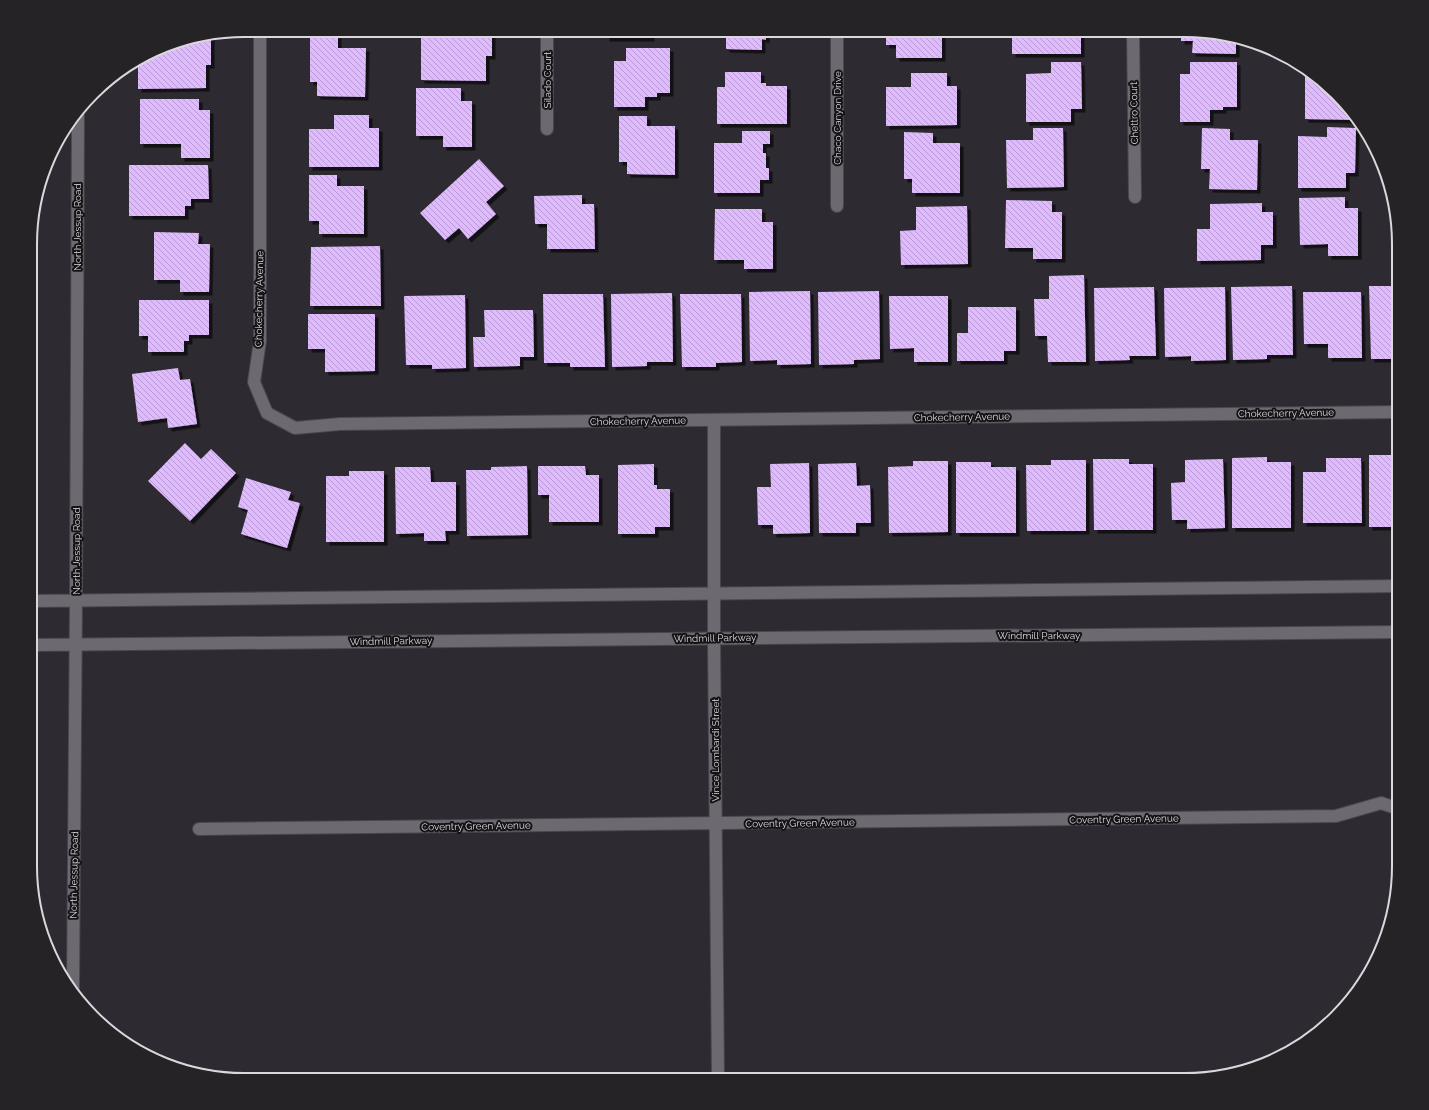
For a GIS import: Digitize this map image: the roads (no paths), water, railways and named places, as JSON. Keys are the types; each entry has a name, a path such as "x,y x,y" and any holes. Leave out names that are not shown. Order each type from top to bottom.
{"street":[{"name":"Chokecherry Avenue","path":"260,37 260,341 254,382 267,413 295,428 340,424 1392,412"},
{"name":"Silado Court","path":"547,37 547,129"},
{"name":"Chaco Canyon Drive","path":"837,37 837,206"},
{"name":"Chettro Court","path":"1133,37 1135,196"},
{"name":"North Jessup Road","path":"73,982 78,121"},
{"name":"Vince Lombardi Street","path":"714,420 715,824 718,1073"},
{"path":"37,601 1392,586"},
{"name":"Windmill Parkway","path":"37,645 1392,632"},
{"name":"Coventry Green Avenue","path":"199,829 1336,816 1381,803 1392,807"}]}
